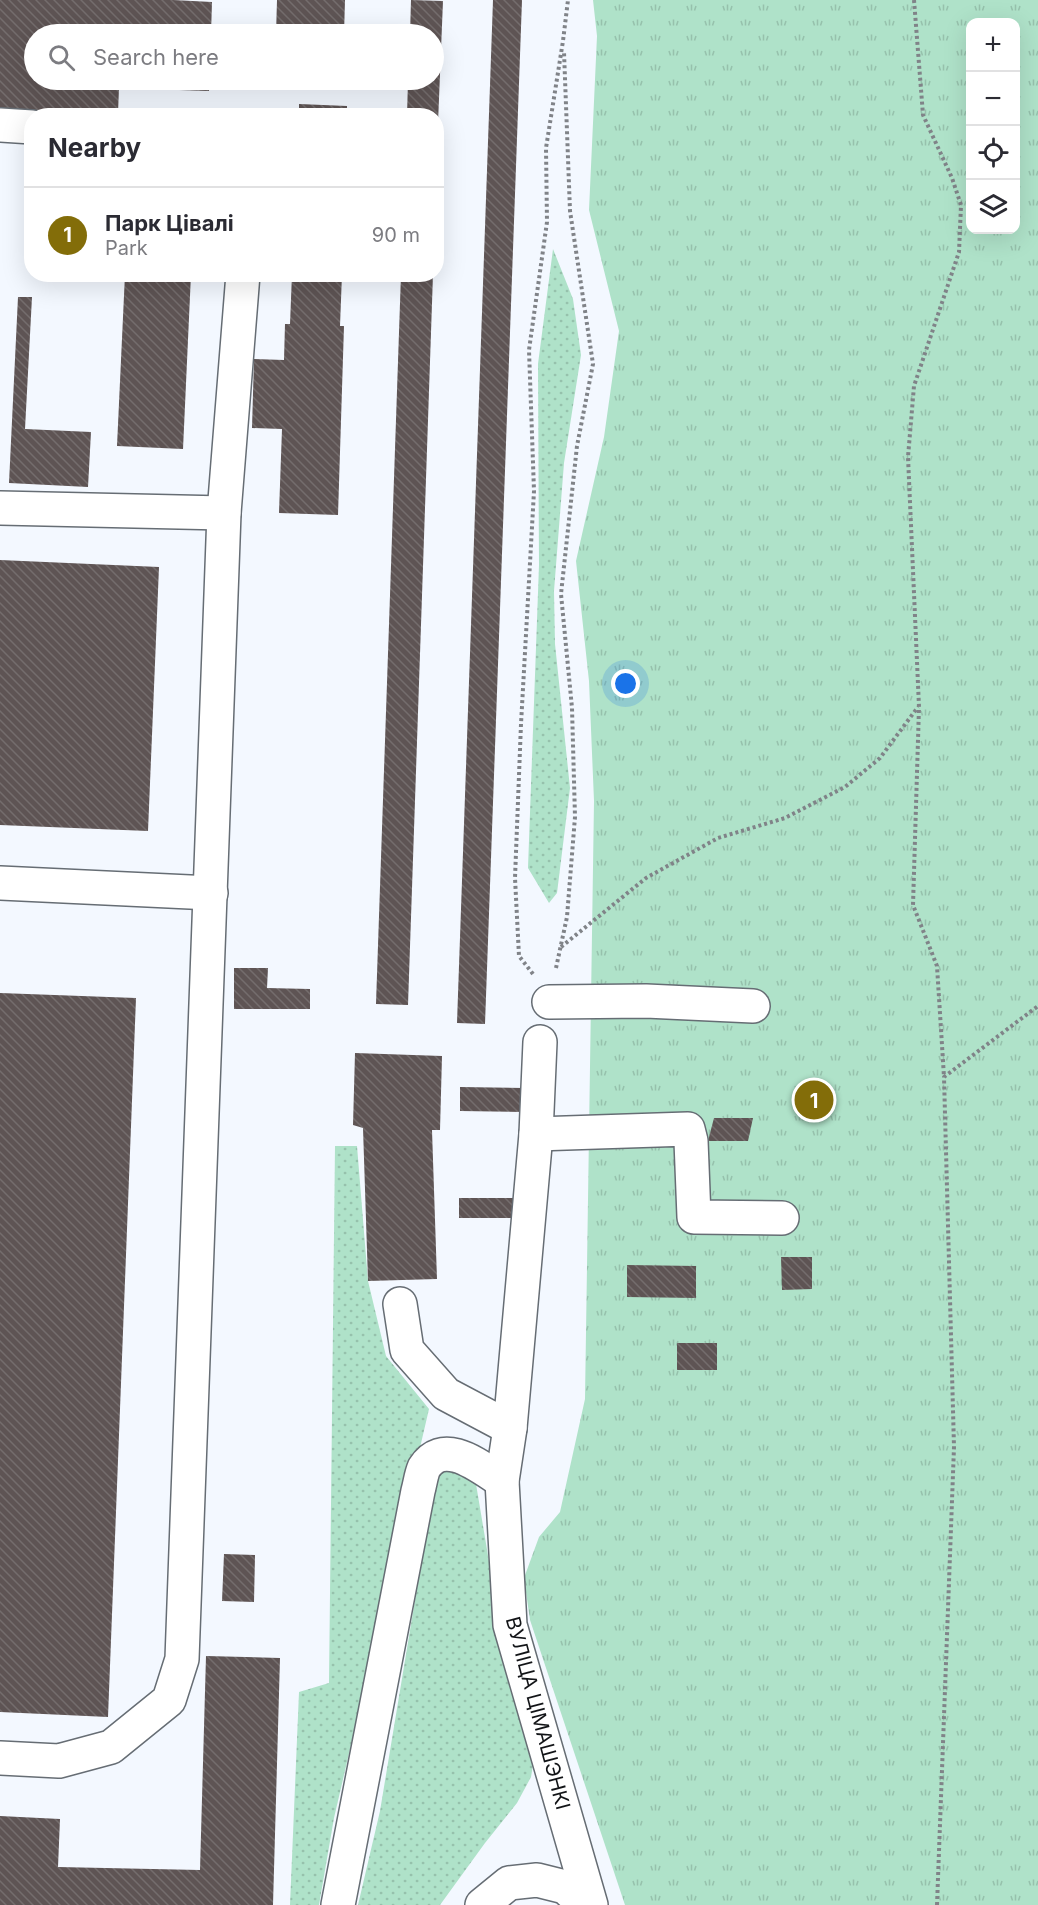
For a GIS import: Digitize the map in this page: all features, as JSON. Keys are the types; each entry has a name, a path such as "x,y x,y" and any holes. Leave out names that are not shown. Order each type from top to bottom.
{"lane":[{"path":"0,125 24,126"},
{"path":"0,1758 59,1761 111,1747 169,1700 182,1659 224,513 242,282"},
{"path":"0,508 224,513"},
{"path":"0,883 211,893"},
{"path":"542,990 646,1001 753,1006"},
{"name":"ВУЛІЦА ЦІМАШЭНКІ","path":"540,1042 536,1134 510,1428 502,1482 510,1625 591,1905"},
{"path":"536,1134 688,1129 691,1141 694,1217 782,1218"},
{"path":"400,1304 407,1350 446,1394 510,1428"},
{"path":"338,1905 424,1469 436,1456 449,1453 465,1458 502,1482"},
{"path":"482,1905 508,1883 537,1880 565,1887 585,1905"}],"path":[{"path":"542,990 519,956 515,878 534,491 529,350 547,222 546,148 568,0"},
{"path":"914,0 923,115 952,178 961,205 959,252 914,386 908,457 919,707 913,905 937,966 944,1077 954,1447 937,1905"},
{"path":"542,990 561,947 567,917 575,817 572,708 561,594 577,446 593,364 570,211 563,41"},
{"path":"561,947 645,878 718,838 785,818 845,787 880,758 919,707"},
{"path":"944,1077 1038,1006"}],"green space":[{"path":"593,0 1038,0 1038,1905 625,1905 530,1620 524,1578 539,1537 560,1512 585,1399 594,801 589,681 576,561 604,437 619,331 589,210 597,36"},
{"path":"553,249 573,299 581,355 564,463 554,591 555,644 570,788 557,893 549,903 528,868 539,565 538,364"},
{"path":"335,1146 357,1146 368,1281 386,1356 429,1409 334,1818 319,1905 290,1905 299,1692 329,1683"},
{"path":"439,1470 465,1472 476,1484 499,1621 534,1759 531,1777 517,1803 440,1905 358,1905 380,1811"}],"building":[{"path":"0,0 212,2 211,24 24,24 24,90 119,90 118,108 0,109"},
{"path":"277,0 345,0 344,24 276,24"},
{"path":"411,0 443,1 442,24 410,24"},
{"path":"493,0 522,0 485,1024 457,1023"},
{"path":"408,90 439,90 439,108 407,108"},
{"path":"299,104 347,106 347,108 299,108"},
{"path":"125,282 191,282 183,449 117,446"},
{"path":"292,282 342,282 340,326 344,326 338,515 279,513 282,429 252,428 254,359 284,360 285,324 290,324"},
{"path":"401,282 433,282 408,1005 376,1004"},
{"path":"18,297 32,297 25,429 91,432 88,487 9,483"},
{"path":"0,560 159,567 148,831 0,825"},
{"path":"234,968 268,968 267,988 310,989 310,1009 234,1009"},
{"path":"0,993 136,998 108,1717 0,1712"},
{"path":"355,1053 442,1056 440,1130 432,1130 437,1279 368,1281 363,1128 353,1125"},
{"path":"460,1087 524,1088 523,1112 460,1111"},
{"path":"714,1118 753,1118 748,1141 708,1141"},
{"path":"459,1198 517,1198 517,1218 459,1218"},
{"path":"781,1257 812,1257 812,1289 782,1290"},
{"path":"627,1265 696,1266 696,1298 627,1297"},
{"path":"677,1343 717,1343 717,1370 677,1370"},
{"path":"224,1554 255,1555 254,1602 222,1601"},
{"path":"206,1656 280,1658 273,1905 0,1905 0,1816 60,1819 58,1867 200,1870"}],"place":[{"name":"Парк Цівалі","path":"814,1100"}]}
